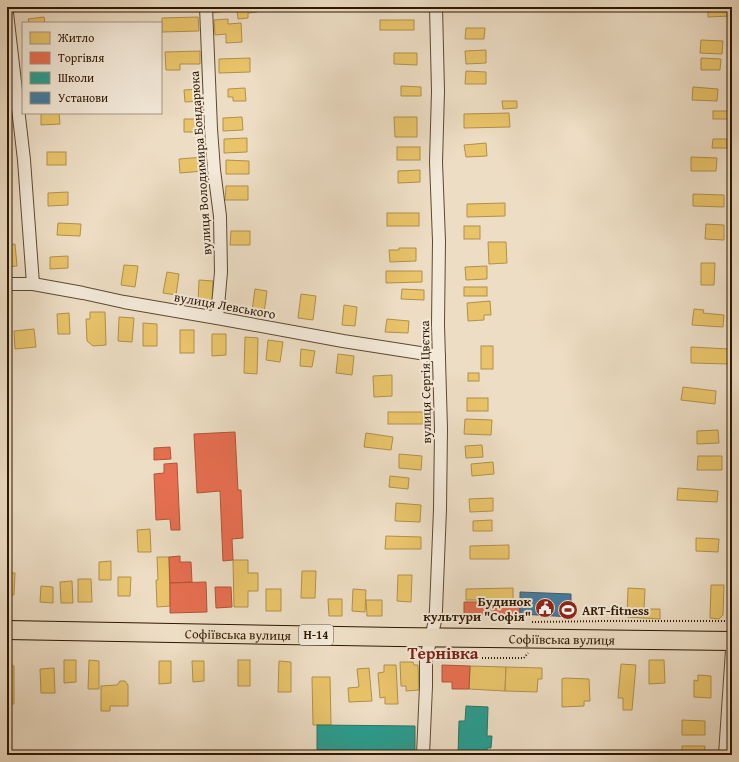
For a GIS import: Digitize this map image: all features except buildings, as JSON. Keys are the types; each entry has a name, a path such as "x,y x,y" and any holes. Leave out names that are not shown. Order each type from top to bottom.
{"main road":[{"name":"Софіївська вулиця","path":"7,630 431,638 732,641"}],"street":[{"name":"вулиця Володимира Бондарюка","path":"206,7 211,129 214,170 220,216 221,272 217,318"},
{"name":"вулиця Сергія Цвєтка","path":"422,755 426,658 435,621 436,610 440,509 441,430 438,325 439,241 436,162 438,91 436,7"},
{"path":"7,13 9,55 24,160 33,284"},
{"name":"вулиця Левського","path":"7,284 33,284 124,302 439,356"},
{"path":"725,755 732,650"}],"path":[{"path":"531,622 732,621"}],"place":[{"name":"Будинок культури \"Софія\"","path":"545,608"},
{"name":"ART-fitness","path":"568,610"}],"district":[{"name":"Тернівка","path":"443,653"}]}
